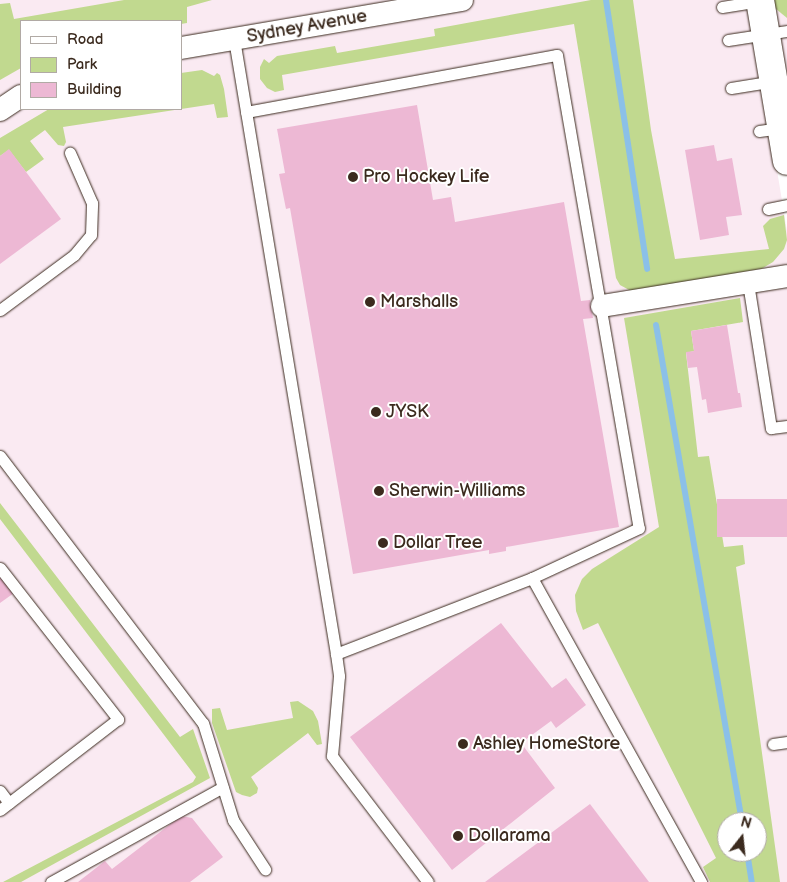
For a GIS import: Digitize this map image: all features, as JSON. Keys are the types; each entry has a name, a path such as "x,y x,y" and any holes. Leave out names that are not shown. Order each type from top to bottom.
{"street":[{"name":"Sydney Avenue","path":"182,48 234,40 391,6 462,0"},
{"path":"760,0 776,33 779,90 770,129 787,161"},
{"path":"0,110 20,97"},
{"path":"602,306 787,276"}],"lane":[{"path":"722,7 760,0"},
{"path":"728,40 776,33"},
{"path":"234,40 336,654 339,676 332,756 428,882"},
{"path":"246,112 557,55 639,528 532,578 336,654"},
{"path":"731,88 779,90"},
{"path":"0,310 74,255 91,235 92,203 70,153"},
{"path":"768,209 787,205"},
{"path":"748,283 771,428 787,426"},
{"path":"0,456 204,722 233,820 265,869"},
{"path":"0,568 118,719 5,807 0,791"},
{"path":"532,578 701,882"},
{"path":"773,744 787,742"},
{"path":"51,882 223,787"}],"shaded area":[{"path":"0,0 749,0 787,231 787,882 0,882"},
{"path":"770,0 787,0 787,104"}],"green space":[{"path":"124,0 212,0 187,7 187,23 182,24 182,20 20,20 20,69 0,80 0,4 10,3 14,19"},
{"path":"591,0 633,0 651,130 675,259 769,249 763,226 770,219 784,215 787,240 784,249 773,262 761,269 631,291 620,285 616,278 574,24 282,75 284,90 275,92 267,88 260,79 260,67 264,59 269,63 277,56 335,46 337,53 435,36 434,29"},
{"path":"770,0 787,0 787,18 770,4"},
{"path":"202,70 214,76 217,73 220,75 228,117 217,118 214,104 182,109 182,73"},
{"path":"47,110 175,110 63,127 66,142 64,146 58,145 45,130 30,141 44,159 26,172 9,150 0,156 0,138"},
{"path":"740,298 743,322 691,331 694,351 686,353 698,457 709,456 724,547 743,545 745,564 736,567 780,882 710,882 703,867 716,858 598,623 583,630 576,611 575,595 582,579 592,569 659,527 624,318"},
{"path":"0,503 180,737 193,729 210,778 21,882 3,882 193,782 196,777 0,519"},
{"path":"298,701 313,711 318,721 322,744 317,745 308,733 251,777 258,788 257,793 250,797 236,792 212,723 212,709 220,708 227,730 293,718 290,702"}],"building":[{"path":"417,105 433,200 451,197 455,222 564,202 581,301 590,300 593,318 583,319 619,527 506,547 506,551 489,554 489,550 353,574 290,208 286,209 279,174 285,173 277,129"},
{"path":"714,145 717,161 732,158 742,215 726,217 729,235 700,240 685,150"},
{"path":"9,149 61,219 0,264 0,156"},
{"path":"727,325 742,407 708,413 706,399 702,400 697,367 688,368 686,352 694,351 691,331"},
{"path":"717,499 787,499 787,537 717,537"},
{"path":"0,575 14,593 0,603"},
{"path":"501,623 552,688 566,678 586,705 556,728 551,721 521,743 555,788 452,870 350,737"},
{"path":"590,804 649,882 485,882"},
{"path":"181,816 192,818 223,857 190,882 78,882 105,861 112,869"}],"waterway":[{"path":"606,0 647,269"},
{"path":"656,325 740,812"},
{"path":"749,862 752,882"}],"place":[{"name":"Pro Hockey Life","path":"353,177"},
{"name":"Marshalls","path":"370,302"},
{"name":"JYSK","path":"376,412"},
{"name":"Sherwin-Williams","path":"379,491"},
{"name":"Dollar Tree","path":"383,543"},
{"name":"Ashley HomeStore","path":"463,744"},
{"name":"Dollarama","path":"458,836"}]}
